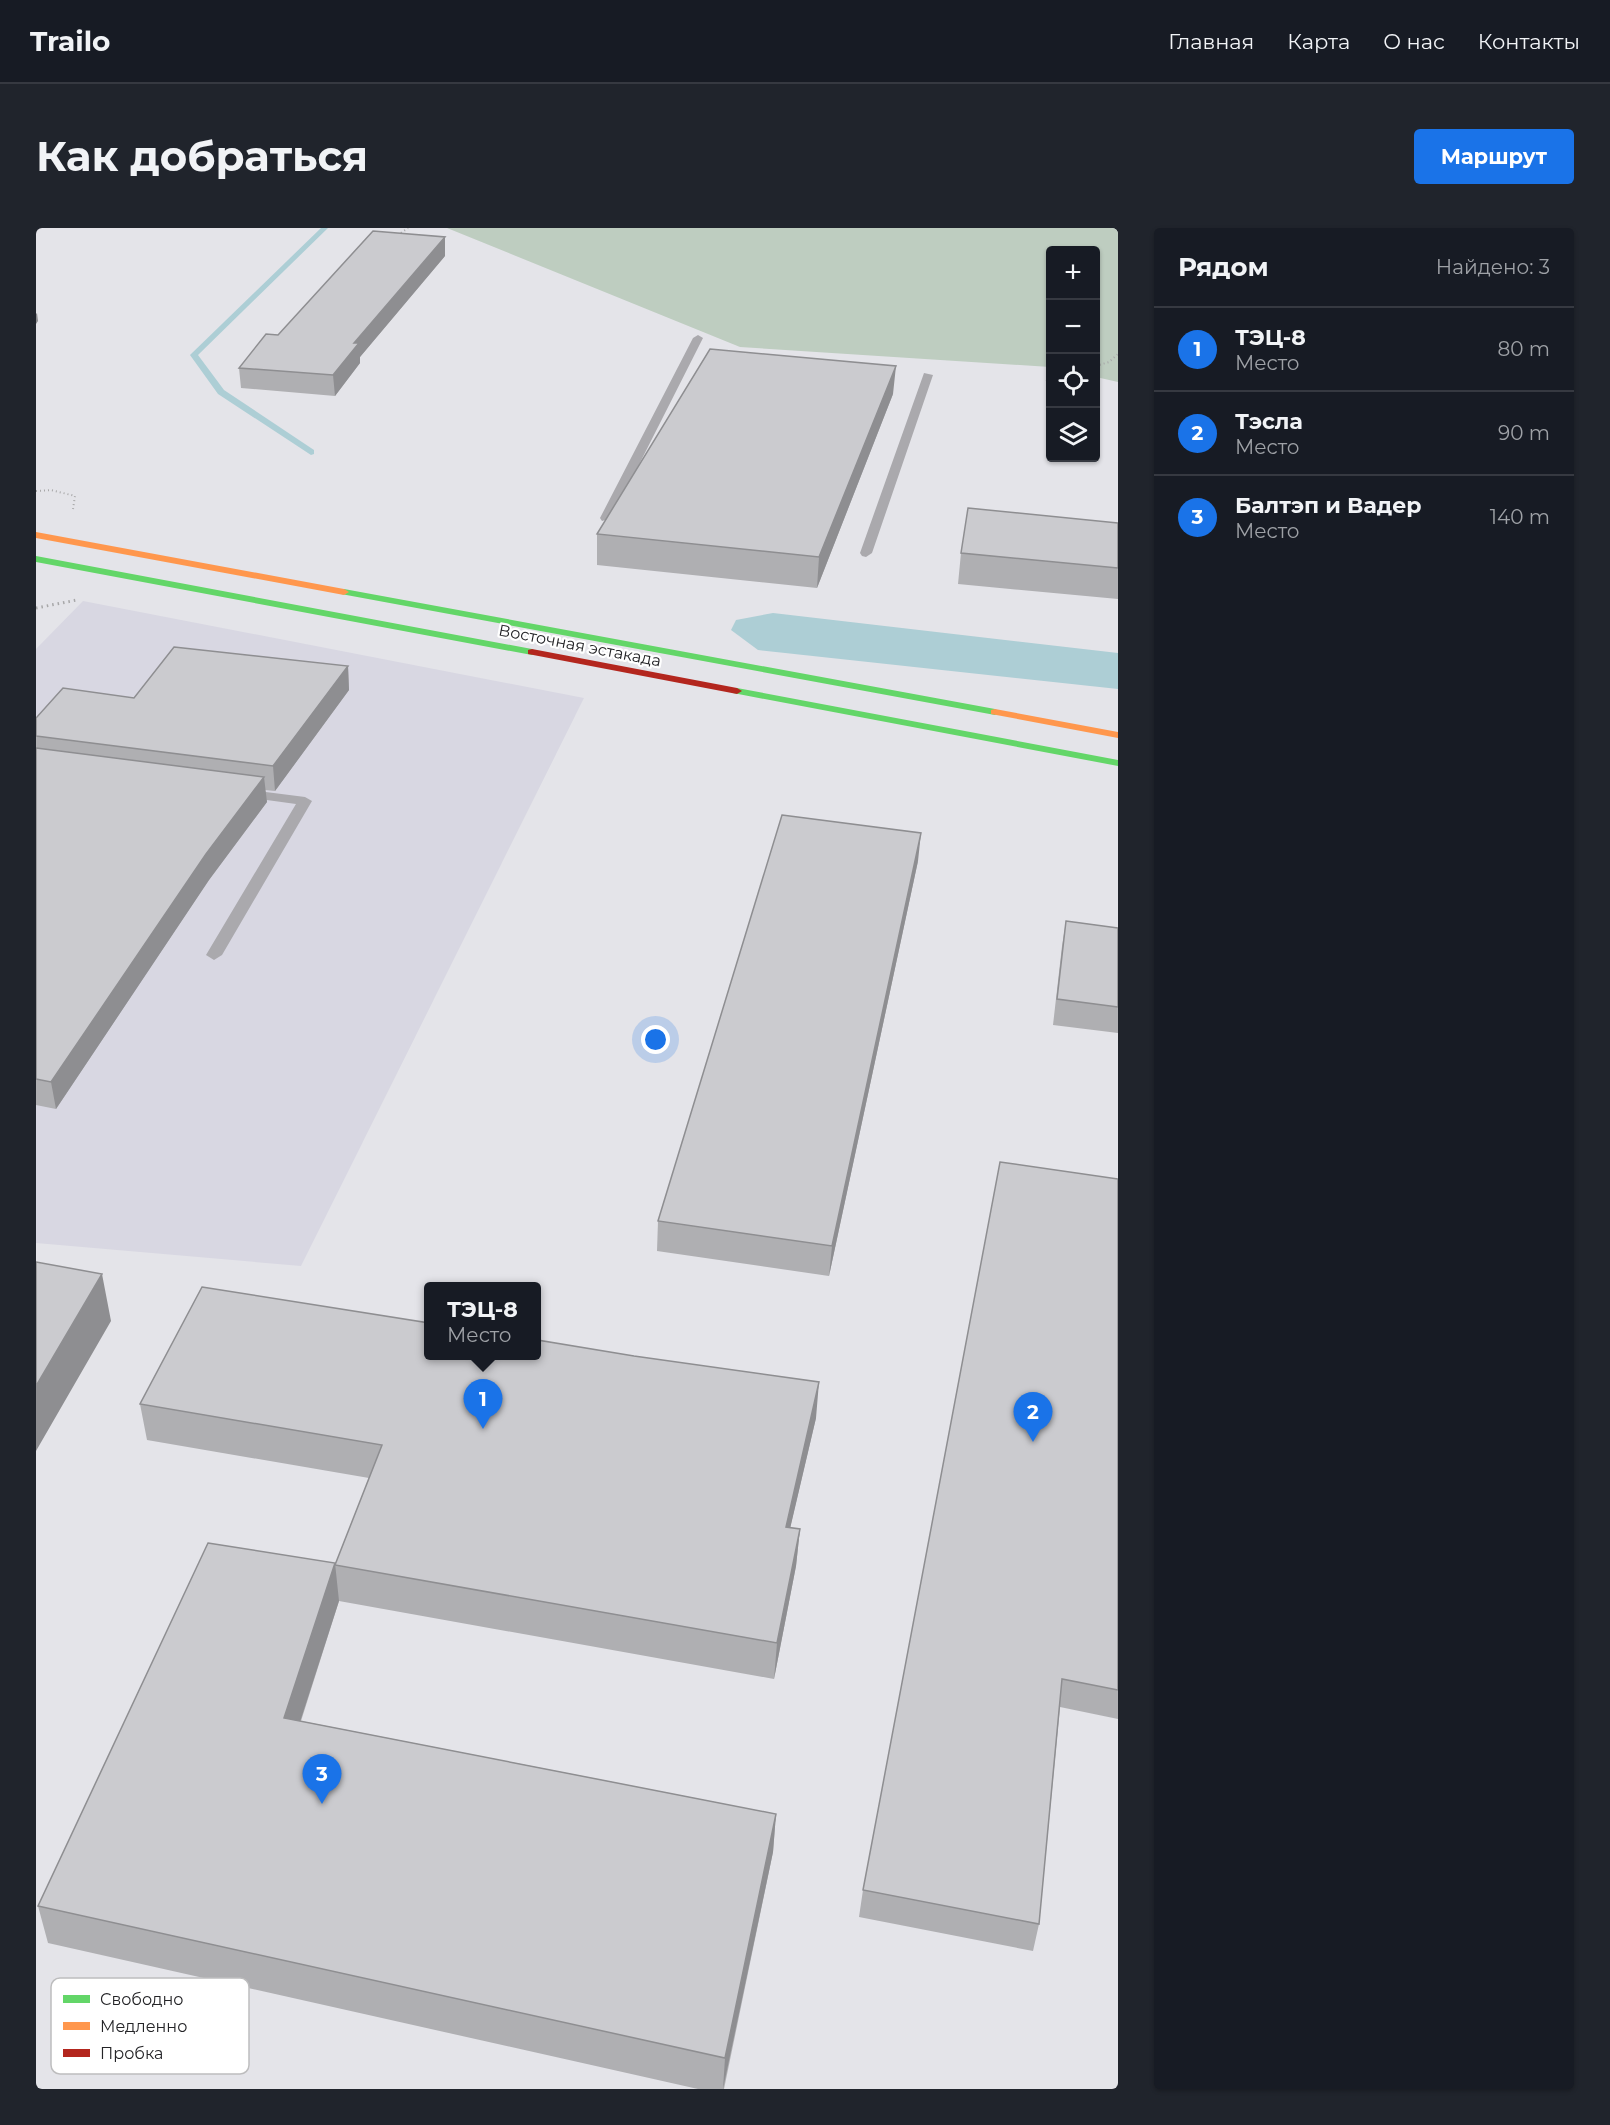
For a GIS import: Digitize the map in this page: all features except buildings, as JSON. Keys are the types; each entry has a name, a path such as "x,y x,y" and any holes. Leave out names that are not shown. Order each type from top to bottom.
{"main road":[{"name":"Восточная эстакада","path":"36,535 1118,735"},
{"name":"Восточная эстакада","path":"36,559 1118,763"}],"lane":[{"path":"606,518 698,338"},
{"path":"866,553 928,375"},
{"path":"214,956 305,801 223,790"}],"path":[{"path":"401,233 408,228"},
{"path":"1100,365 1109,362 1118,354"}],"shaded area":[{"path":"83,601 584,698 301,1266 36,1243 36,649"}],"green space":[{"path":"447,228 1118,228 1118,382 1100,378 1100,246 1046,246 1046,367 740,347"}],"water":[{"path":"773,613 1118,653 1118,689 758,650 731,630 736,620"}],"waterway":[{"path":"311,452 221,392 194,355 325,228"}],"traffic: fast":[{"path":"36,559 532,652"},
{"path":"344,592 995,712"},
{"path":"737,691 1118,763"}],"traffic: slow":[{"path":"36,535 344,592"},
{"path":"995,712 1118,735"}],"traffic: jam":[{"path":"532,652 737,691"}],"place":[{"name":"ТЭЦ-8","path":"483,1429"},
{"name":"Тэсла","path":"1033,1442"},
{"name":"Балтэп и Вадер","path":"322,1804"}]}
